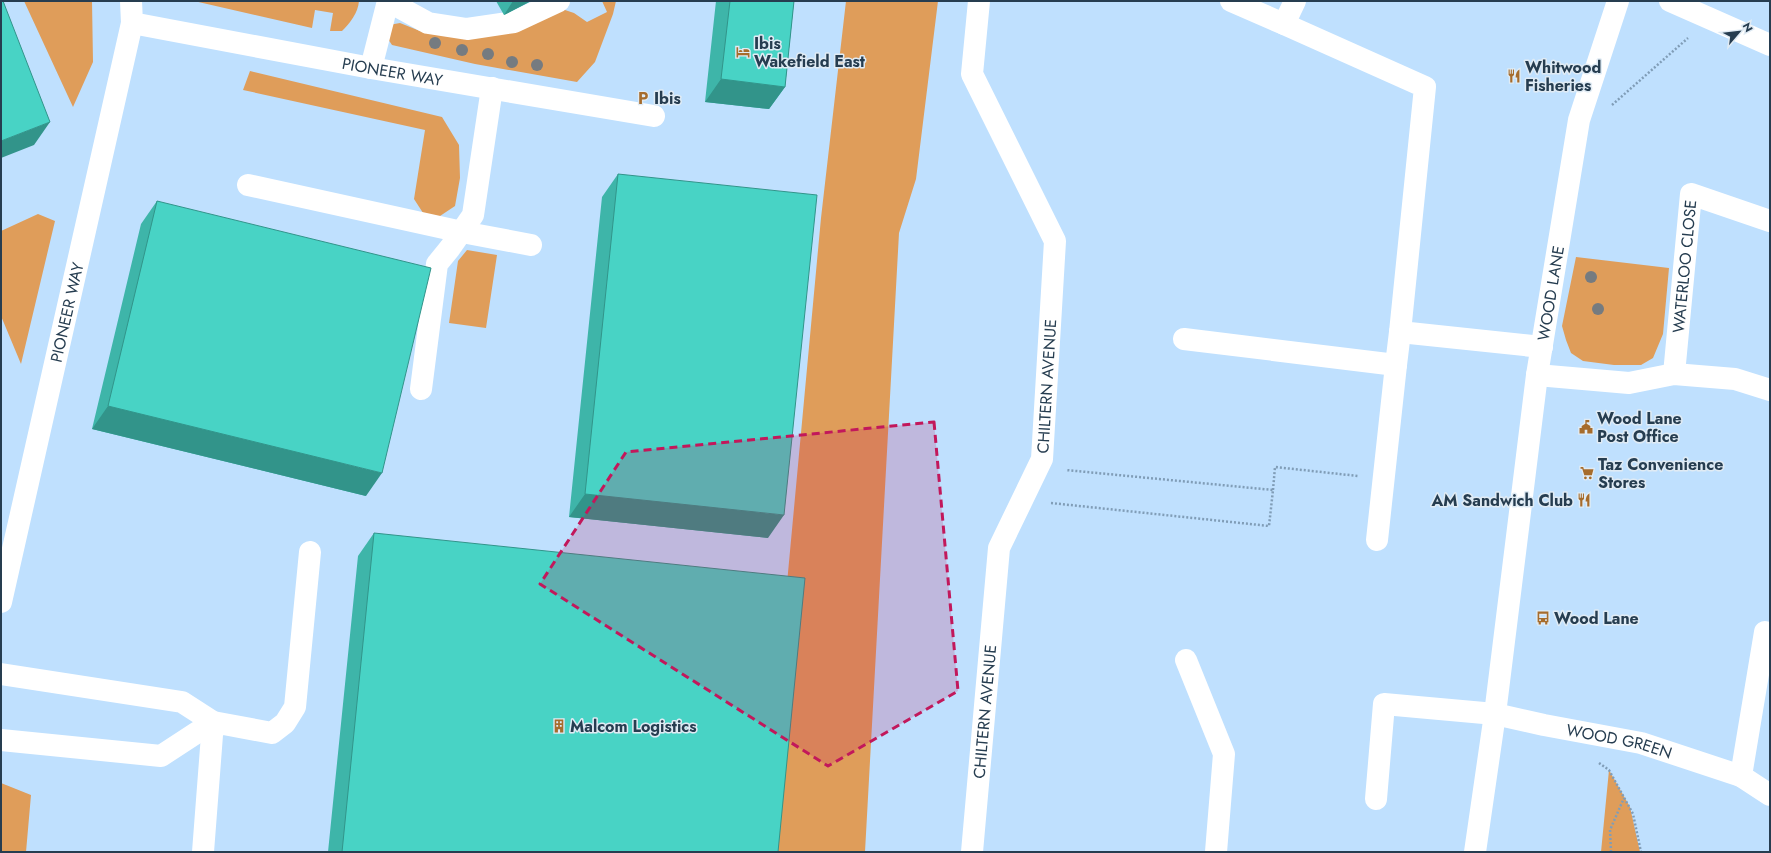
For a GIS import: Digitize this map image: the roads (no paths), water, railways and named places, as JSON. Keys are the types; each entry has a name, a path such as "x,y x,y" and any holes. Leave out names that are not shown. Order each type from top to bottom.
{"street":[{"name":"PIONEER WAY","path":"1,602 132,23 131,1"},
{"path":"371,68 388,1 428,22 467,29 514,22 559,1"},
{"name":"CHILTERN AVENUE","path":"972,852 999,548 1042,459 1055,241 972,74 979,1"},
{"path":"1231,1 1425,87 1377,540"},
{"path":"1284,24 1295,1"},
{"name":"WOOD LANE","path":"1475,852 1495,714 1537,375 1579,120 1618,1"},
{"path":"1670,1 1770,45"},
{"name":"PIONEER WAY","path":"132,23 371,68 654,116"},
{"path":"421,389 437,264 462,232 473,215 492,88"},
{"path":"248,184 462,232 532,245"},
{"name":"WATERLOO CLOSE","path":"1674,374 1691,194 1770,220"},
{"path":"1400,332 1542,347"},
{"path":"1184,339 1396,365"},
{"path":"1537,375 1629,383 1674,374 1735,379 1770,390"},
{"path":"1,674 182,702 213,722 272,733 285,723 295,707 310,552"},
{"path":"1741,776 1765,632"},
{"path":"1186,660 1224,754 1216,852"},
{"name":"WOOD GREEN","path":"1376,799 1384,704 1495,714 1544,725 1641,743 1741,776 1770,795"},
{"path":"1,740 161,756 213,722"},
{"path":"203,852 213,722"}],"place":[{"name":"Ibis Wakefield East","path":"743,52"},
{"name":"Whitwood Fisheries","path":"1514,76"},
{"name":"Ibis","path":"643,98"},
{"name":"Wood Lane Post Office","path":"1586,427"},
{"name":"Taz Convenience Stores","path":"1587,473"},
{"name":"AM Sandwich Club","path":"1584,500"},
{"name":"Wood Lane","path":"1543,618"},
{"name":"Malcom Logistics","path":"559,726"}]}
